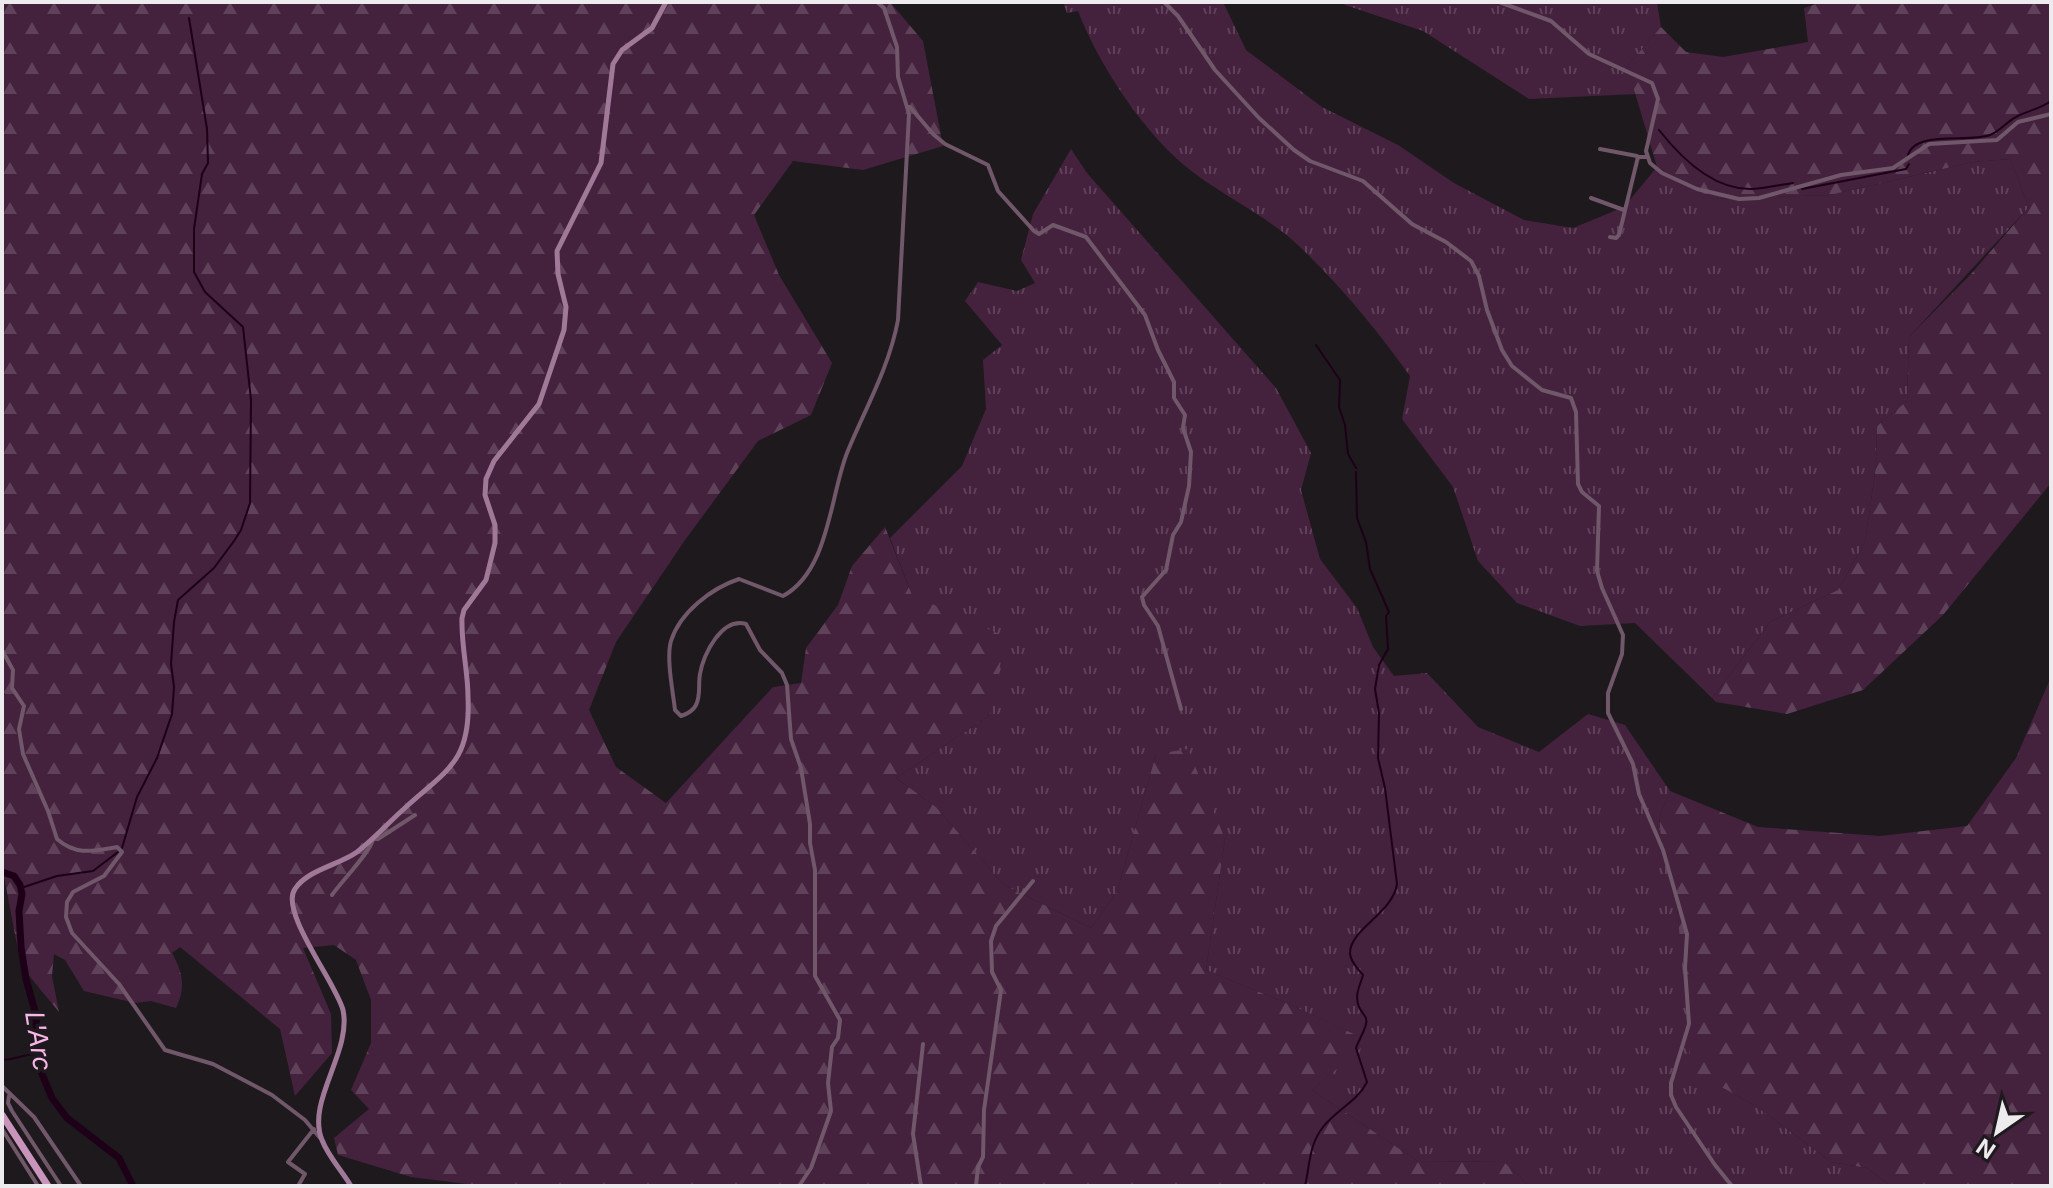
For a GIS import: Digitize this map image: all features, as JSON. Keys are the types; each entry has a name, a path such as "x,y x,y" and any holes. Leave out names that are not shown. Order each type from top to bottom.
{"main road":[{"path":"2,1115 48,1186"}],"street":[{"path":"322,1140 319,1126 321,1111 343,1038 344,1019 340,1001 295,916 292,894 301,882 352,856 373,839 405,807 451,769 461,751 468,708 462,618 464,610 486,580 495,543 495,525 485,495 486,479 494,461 539,404 564,330 566,307 558,274 557,251 601,163 613,64 622,50 652,28 666,2"},
{"path":"799,1186 811,1168 831,1111 828,1083 832,1047 838,1038 840,1020 815,976 815,870 801,768 791,739 787,685 782,673 760,650 746,624 731,624 712,644 701,670 696,704 690,713 681,716 675,710 671,641 701,599 727,583 739,579 783,596 793,590 823,542 847,454 894,342 898,320 909,114 898,77 897,47 884,8 877,2"},
{"path":"1164,2 1178,16 1215,70 1294,150 1310,161 1363,181 1412,224 1446,242 1471,261 1479,276 1487,310 1502,350 1512,366 1542,390 1561,393 1572,399 1579,447 1578,484 1582,492 1596,501 1600,512 1597,571 1623,635 1622,654 1608,693 1608,713 1629,751 1639,794 1663,850 1687,934 1689,1024 1671,1083 1671,1095 1684,1119 1732,1186"},
{"path":"1499,2 1551,21 1589,54 1652,83 1658,93 1658,105 1647,157"},
{"path":"907,107 945,144 988,165 998,191 1034,231 1039,234 1053,225 1086,237 1148,321 1174,382 1174,398 1185,415 1184,433 1191,452 1189,486 1181,522 1173,535 1168,565 1142,597 1158,626 1181,709"},
{"path":"1600,149 1647,157 1662,173 1697,189 1717,196 1746,199 1827,178 1893,168 1929,144 1997,140 2018,122 2051,114"},
{"path":"1610,237 1619,235 1638,157"},
{"path":"1591,198 1624,210"},
{"path":"2,621 2,630"},
{"path":"2,650 13,670 12,688 24,706 19,729 23,754 57,839 75,851 93,852 117,847 122,852 104,876 73,892 67,902 66,917 72,933 119,984 165,1050 213,1064 280,1101 314,1129 351,1186"},
{"path":"373,839 378,839 415,815"},
{"path":"332,895 372,846 373,839"},
{"path":"976,1186 978,1167 983,1157 984,1110 1001,990 992,972 991,941 996,926 1033,881"},
{"path":"921,1186 913,1134 923,1044"},
{"path":"2,1086 8,1090 8,1103 12,1111 61,1186"},
{"path":"9,1096 21,1104 40,1127 81,1186"},
{"path":"2,1129 38,1186"},
{"path":"298,1186 305,1174 288,1162 314,1129"}],"green space":[{"path":"2,2 890,2 923,41 943,146 863,170 793,161 754,215 779,275 832,363 811,415 758,441 685,540 616,642 589,710 616,767 666,803 773,687 801,683 806,648 838,605 852,566 885,527 912,595 1006,637 990,715 896,778 936,807 1004,885 1091,928 1117,892 1156,754 1188,749 1225,839 1206,970 1369,1041 1312,1090 1419,1162 1503,1161 1529,1186 483,1186 411,1177 338,1155 334,1138 369,1109 351,1090 371,1043 371,1000 356,960 334,945 303,948 331,1014 332,1053 295,1096 280,1029 180,947 172,953 182,980 176,1008 151,1001 135,1003 84,991 65,960 54,954 52,976 59,1012 21,966 2,866 2,697 5,694 2,690"},
{"path":"1063,2 1223,2 1246,50 1322,107 1398,145 1454,183 1524,220 1573,228 1624,207 1657,167 1713,199 1830,195 1973,162 2010,159 2029,207 1909,337 1907,401 1877,426 1876,466 1865,542 1838,590 1770,622 1712,698 1635,623 1580,626 1517,603 1478,561 1453,487 1402,419 1410,376 1343,292 1299,246 1272,224 1198,176 1152,133 1109,73 1078,11 1067,13"},
{"path":"1343,2 1657,2 1661,27 1627,66 1636,94 1529,99 1423,31"},
{"path":"1822,2 2051,2 2051,483 1943,615 1863,690 1787,714 1716,702 1712,698 1770,622 1838,590 1865,542 1876,466 1877,426 1907,401 1909,337 1971,274 2029,207 2010,159 1973,162 1830,195 1713,199 1657,167 1627,66 1661,27 1686,52 1723,57 1808,42 1804,8"},
{"path":"1071,149 1087,173 1276,388 1311,453 1301,490 1320,559 1357,608 1373,647 1394,676 1427,673 1478,727 1539,752 1588,714 1625,725 1670,791 1659,817 1662,846 1677,906 1690,1039 1725,1089 1759,1108 1831,1162 1867,1168 1891,1186 1529,1186 1503,1161 1419,1162 1312,1090 1368,1041 1206,970 1225,839 1156,754 1117,892 1091,928 1004,885 936,807 896,778 990,715 912,595 890,538 962,466 986,409 983,360 1002,345 965,301 978,282 1017,291 1035,283 1021,260 1033,214"},
{"path":"2051,677 2051,1186 1891,1186 1867,1168 1831,1162 1759,1108 1691,1070 1677,906 1662,846 1659,817 1670,791 1758,827 1880,836 1967,826 2016,758"}],"waterway":[{"path":"122,848 137,797 157,758 172,714 174,687 171,664 178,600 214,568 241,530 250,503 251,400 243,327 205,292 194,272 194,229 202,174 208,163 207,129 189,18"},
{"path":"1908,155 1921,142 1990,135 2016,117 2051,101"},
{"path":"1659,130 1687,161 1723,184 1750,189 1793,183"},
{"path":"1802,189 1906,169 1909,164"},
{"path":"1316,345 1340,380 1339,407 1345,425 1348,454 1356,468"},
{"path":"1305,1186 1312,1148 1318,1134 1367,1082 1356,1048 1366,1021 1357,998 1363,975 1350,953 1357,936 1388,904 1397,884 1385,788 1378,758 1379,713 1375,689 1379,665 1388,649 1386,616 1389,612 1370,569 1366,542 1357,518 1356,472"},
{"path":"21,888 57,876 93,871 118,852"},
{"name":"L'Arc","path":"2,872 14,876 22,894 19,911 21,947 36,1015 37,1062 52,1098 67,1118 119,1158 133,1186"},
{"path":"2,1060 36,1054"}]}
